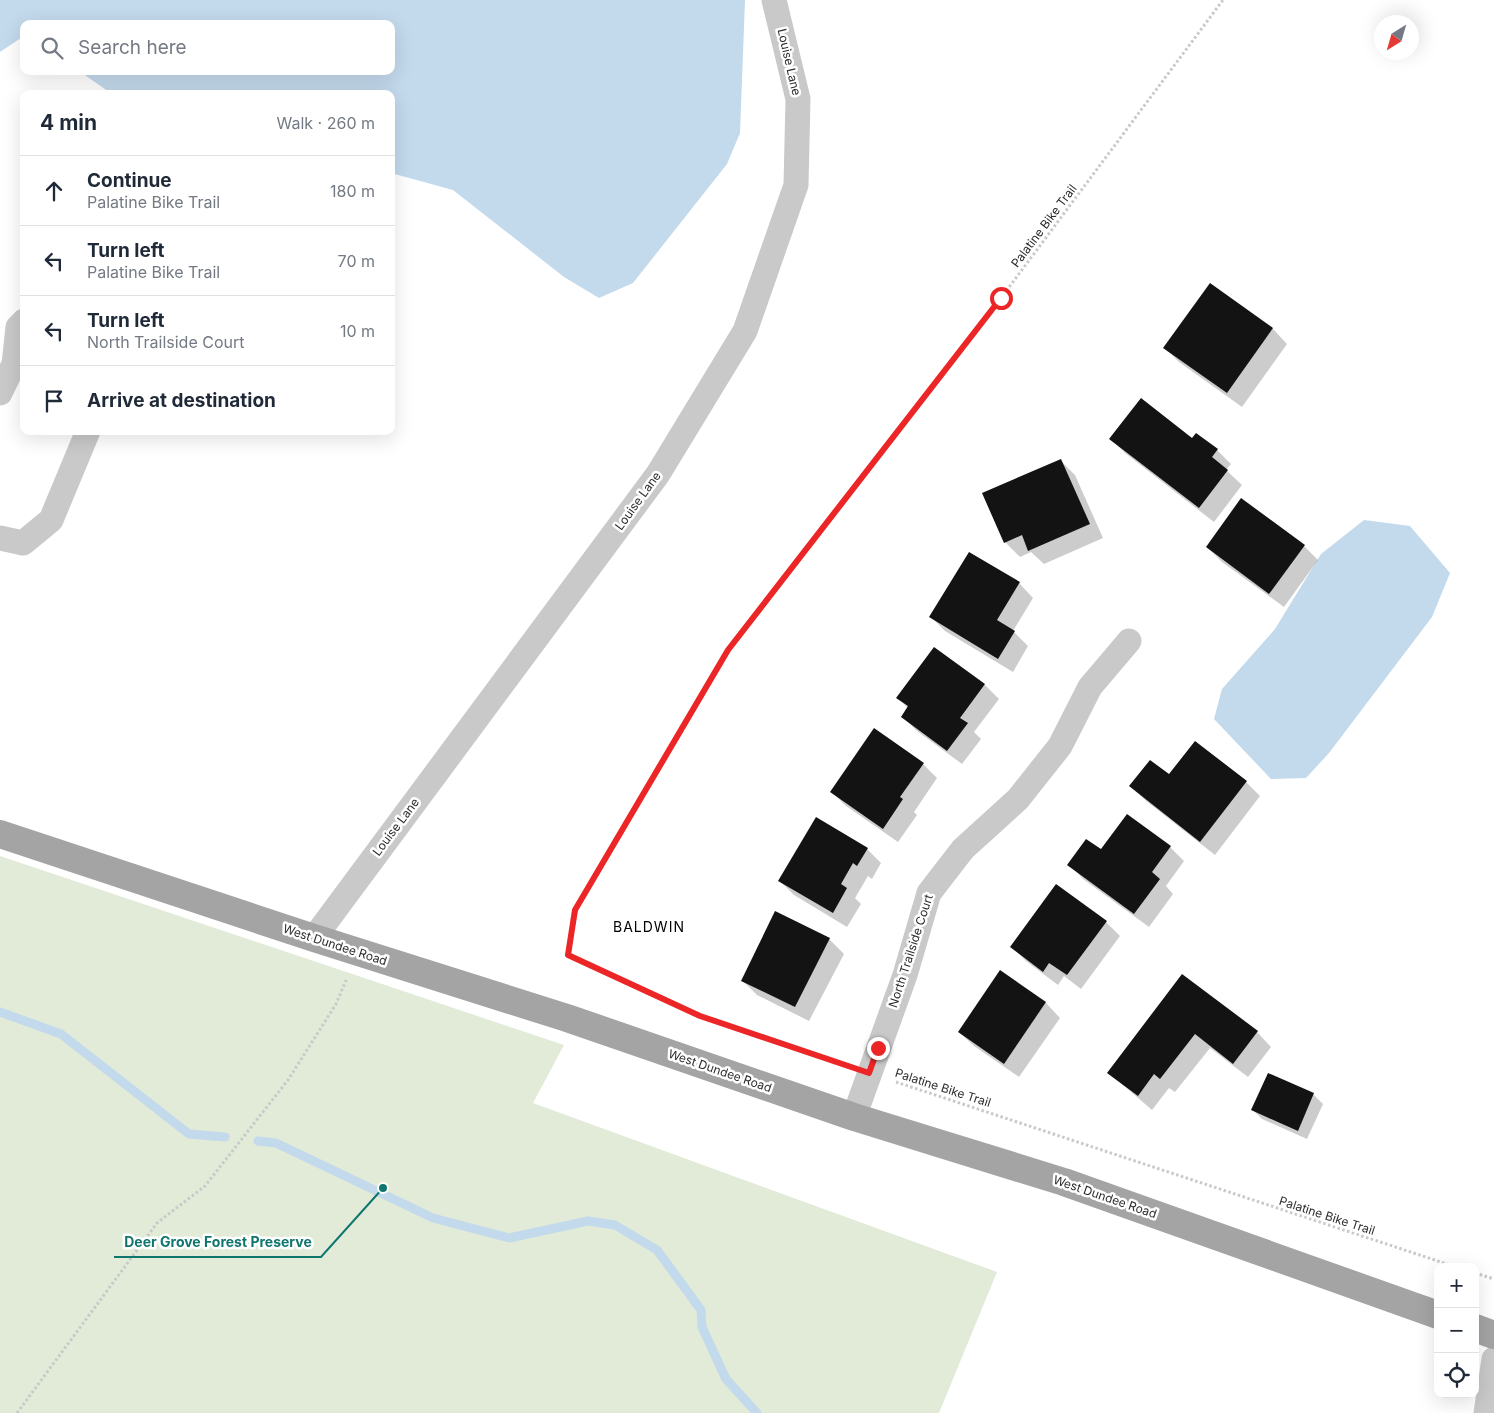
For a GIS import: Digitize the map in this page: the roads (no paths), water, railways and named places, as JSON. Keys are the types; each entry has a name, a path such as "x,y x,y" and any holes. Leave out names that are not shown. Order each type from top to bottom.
{"main road":[{"name":"West Dundee Road","path":"0,834 314,938 558,1016 854,1117 1064,1182 1434,1314"},
{"path":"1479,1329 1494,1335"}],"street":[{"name":"Louise Lane","path":"314,938 658,474 746,331 796,185 798,99 774,0"},
{"path":"0,393 14,364 18,327 20,325"},
{"path":"0,538 23,543 51,520 86,435"},
{"name":"North Trailside Court","path":"854,1117 905,975 929,894 963,849 1018,799 1060,746 1090,687 1130,641"},
{"path":"1486,1413 1494,1359"}],"water":[{"path":"0,0 745,0 740,133 727,164 633,283 599,298 564,277 453,190 395,174 395,90 106,90 85,75 395,75 395,20 20,20 20,39 0,52"},
{"path":"1364,520 1410,526 1450,573 1432,617 1329,753 1306,778 1271,779 1214,719 1222,689 1275,629 1321,554"}],"waterway":[{"path":"0,1012 61,1034 189,1134 225,1137"},
{"path":"258,1141 276,1143 433,1218 509,1238 588,1221 615,1225 657,1250 701,1310 702,1327 726,1379 757,1413"}],"place":[{"name":"Deer Grove Forest Preserve","path":"383,1188"}],"district":[{"name":"BALDWIN","path":"649,927"}]}
